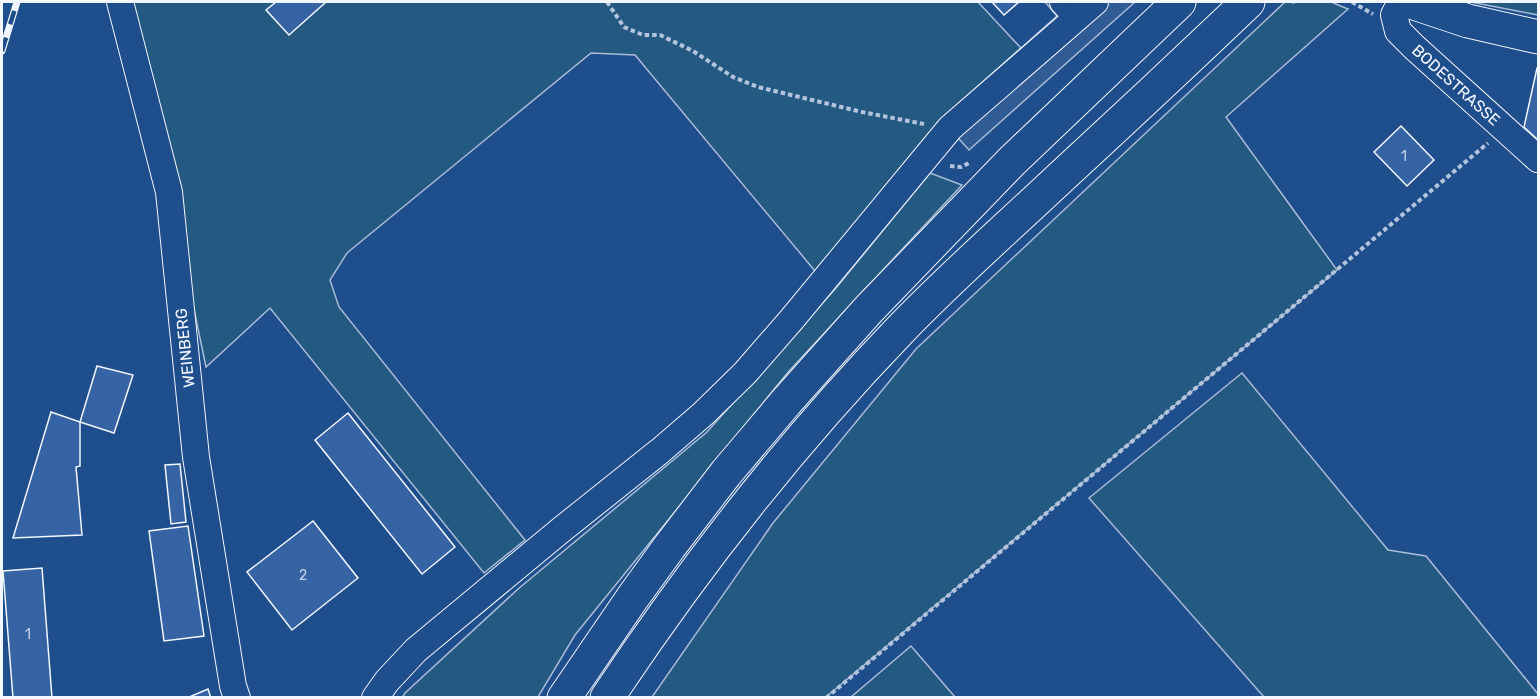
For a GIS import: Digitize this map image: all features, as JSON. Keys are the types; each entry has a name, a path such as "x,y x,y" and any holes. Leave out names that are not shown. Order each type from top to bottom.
{"main road":[{"path":"564,698 670,546 726,473 786,402 870,309 1005,169 1179,2"},
{"path":"607,698 720,540 773,473 860,373 947,282 1083,158 1248,2"},
{"path":"1411,2 1468,21 1539,37"}],"street":[{"name":"WEINBERG","path":"120,2 169,192 196,457 233,686 237,698"},
{"name":"BODESTRASSE","path":"1401,2 1394,15 1398,31 1539,159"},
{"path":"375,698 387,681 416,650 561,530 660,452 745,373 950,128 1078,7"}],"path":[{"path":"608,2 624,27 643,35 660,35 693,51 732,77 749,84 862,112 950,128"},
{"path":"826,698 1504,129"}],"shaded area":[{"path":"122,2 978,2 1021,48 941,119 815,271 635,55 591,53 347,253 330,280 339,307 525,540 484,573 270,308 206,367 178,232"},
{"path":"1045,2 1135,2 969,150 941,119 1057,16"},
{"path":"1285,2 1331,2 1348,9 1226,117 1337,270 826,697 652,697 773,523 916,349"},
{"path":"1471,2 1538,2 1538,15"},
{"path":"930,173 962,185 789,371 575,635 538,697 402,698 518,589 707,432 836,288"},
{"path":"1242,373 1388,550 1426,556 1538,694 1538,697 1264,697 1089,498"},
{"path":"911,646 955,697 851,697"}],"building":[{"path":"276,2 326,2 289,35 266,10"},
{"path":"992,2 1019,2 1004,15"},
{"path":"1538,68 1538,140 1524,127"},
{"path":"1401,126 1434,160 1407,186 1374,152"},
{"path":"97,366 133,375 114,433 80,422"},
{"path":"51,412 80,422 80,466 76,467 82,535 13,538"},
{"path":"348,413 455,547 422,574 315,440"},
{"path":"180,464 186,522 171,524 165,465"},
{"path":"313,521 358,578 292,630 247,572"},
{"path":"188,526 204,636 164,641 149,531"},
{"path":"42,568 52,698 13,698 3,571"},
{"path":"208,689 211,698 187,698"}],"railway":[{"path":"2,51 17,2"}]}
